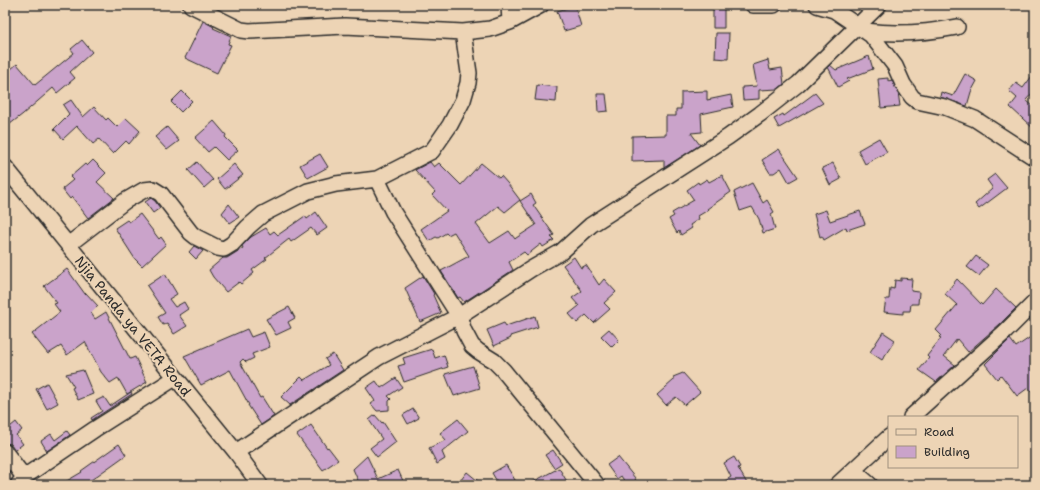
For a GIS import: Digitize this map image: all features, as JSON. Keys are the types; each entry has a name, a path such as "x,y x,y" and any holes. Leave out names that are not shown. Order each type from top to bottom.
{"street":[{"path":"191,5 240,30 249,31 346,26 463,32 490,29 510,22 542,5"},
{"path":"509,5 510,22"},
{"path":"752,5 774,5"},
{"path":"817,5 834,10 876,41 891,61 903,84 912,97 917,101 945,107 976,119 1035,158"},
{"path":"236,452 379,357 459,316 531,269 561,252 591,225 698,157 760,114 798,84 861,29 879,5"},
{"path":"861,29 900,34 957,27"},
{"path":"68,245 125,202 146,189 153,189 161,194 196,238 221,249 232,244 263,214 308,191 336,184 377,179 432,151 450,125 463,100 468,83 469,73 463,32"},
{"name":"Njia Panda ya VETA Road","path":"5,167 236,452 260,485"},
{"path":"377,179 393,212 459,316 464,331 472,346 478,352 494,361 503,370 597,485"},
{"path":"912,416 1006,331 1035,302"},
{"path":"5,452 21,481 95,429 175,378"},
{"path":"837,485 888,439"},
{"path":"854,471 870,485"}],"building":[{"path":"713,5 724,5 724,28 713,28"},
{"path":"575,6 581,26 564,31 557,11"},
{"path":"203,21 214,27 213,28 231,36 228,44 231,45 217,73 185,58"},
{"path":"716,33 729,33 728,59 715,58"},
{"path":"82,40 92,52 70,72 75,78 57,93 53,88 5,128 5,74 17,64 35,85 74,53 71,49"},
{"path":"869,56 873,69 847,79 849,81 838,87 828,67 830,65 836,70"},
{"path":"768,60 770,70 782,68 784,84 778,89 759,90 759,99 743,100 742,87 757,86 753,65"},
{"path":"1035,72 1035,90 1026,100 1035,108 1035,130 1010,107 1017,98 1009,91 1016,83 1023,88"},
{"path":"965,74 977,81 971,92 967,106 940,97 941,92 953,96"},
{"path":"888,78 888,81 892,80 898,92 900,106 881,108 878,79"},
{"path":"537,85 557,87 556,102 535,100"},
{"path":"182,91 192,101 181,112 171,102"},
{"path":"707,91 707,100 731,95 733,107 701,114 702,132 691,133 700,145 664,168 664,160 632,161 632,136 666,135 666,116 676,116 676,109 681,109 681,92"},
{"path":"815,93 823,103 779,128 774,119 783,114 784,116"},
{"path":"597,94 606,94 608,111 598,112"},
{"path":"71,100 83,117 94,107 106,120 108,118 117,127 126,118 140,131 129,144 126,141 113,154 99,139 93,144 77,126 63,139 54,129 69,114 63,105"},
{"path":"214,121 226,135 225,137 238,150 227,160 214,147 208,152 195,138"},
{"path":"167,127 179,141 167,150 155,137"},
{"path":"879,138 887,152 865,164 858,150"},
{"path":"779,149 798,177 789,182 781,168 774,173 770,173 762,160"},
{"path":"320,154 328,167 308,178 300,165"},
{"path":"93,160 106,173 97,182 114,198 88,218 72,197 70,199 62,189 73,180 70,177 85,164 87,166"},
{"path":"197,162 213,180 204,188 188,170"},
{"path":"430,162 434,167 439,163 461,185 481,163 499,178 501,176 520,200 505,212 498,206 476,224 490,243 509,231 515,239 536,225 520,201 531,194 536,203 533,205 554,235 551,237 554,240 543,247 541,244 527,255 524,252 509,262 513,270 464,302 460,297 458,298 441,271 469,256 454,232 448,235 446,233 429,241 421,229 447,211 432,195 435,192 415,170"},
{"path":"833,163 841,179 830,185 822,168"},
{"path":"234,164 243,175 225,189 217,179"},
{"path":"995,174 1007,188 979,209 975,204 992,189 987,180"},
{"path":"722,175 731,192 698,216 699,219 690,225 692,228 681,235 679,231 677,233 669,219 674,216 672,213 694,200 687,190 698,182 699,184 707,179 709,182"},
{"path":"752,183 763,203 767,200 774,212 771,214 775,229 763,233 759,219 752,207 740,211 734,192"},
{"path":"151,198 160,208 153,213 145,202"},
{"path":"229,204 239,217 230,223 222,213"},
{"path":"826,210 830,221 860,211 865,224 847,230 846,227 824,240 822,236 820,237 814,214"},
{"path":"316,212 327,228 317,235 311,228 291,242 289,239 265,258 267,259 252,270 254,273 241,284 239,282 226,292 213,277 209,270 223,258 227,258 243,248 242,246 251,237 266,228 270,234 274,231 278,235 305,216 307,219"},
{"path":"140,214 159,239 161,237 166,244 142,266 135,259 115,228 127,220 129,222"},
{"path":"194,246 203,251 196,259 189,252"},
{"path":"976,256 988,265 979,276 967,267"},
{"path":"574,257 581,268 586,265 599,285 604,279 616,292 604,303 610,309 594,323 586,315 577,323 569,314 579,306 572,298 582,291 563,265"},
{"path":"67,269 85,294 86,293 98,306 91,313 95,319 106,312 130,359 135,357 147,382 127,394 118,378 110,383 101,372 85,342 67,355 61,346 48,354 32,334 60,312 54,304 57,303 44,286"},
{"path":"165,274 177,294 169,299 175,307 184,302 188,309 179,315 187,326 174,334 167,323 163,325 158,317 165,313 147,286"},
{"path":"423,276 434,294 433,295 441,313 420,322 405,288"},
{"path":"901,278 912,279 911,291 919,292 918,304 911,304 910,311 903,311 903,314 884,312 886,299 889,299 890,288 894,289 895,280 901,281"},
{"path":"957,279 982,305 996,289 1016,308 968,352 957,339 944,356 955,365 936,382 919,370 929,358 927,356 941,338 939,337 941,335 936,330 957,305 945,294"},
{"path":"289,307 295,318 288,322 291,328 276,335 266,319"},
{"path":"535,316 538,327 510,336 511,338 494,346 487,330 504,323 506,326"},
{"path":"247,329 251,337 264,332 270,347 252,354 254,358 246,362 243,359 240,362 260,398 262,397 274,416 261,425 248,405 230,370 201,385 184,356"},
{"path":"609,329 619,340 612,347 601,336"},
{"path":"883,332 895,340 882,360 870,352"},
{"path":"1035,334 1035,394 1028,388 1017,396 1001,375 997,379 985,364 1010,339 1016,347"},
{"path":"432,349 435,358 444,355 448,367 404,382 398,366 405,364 403,358"},
{"path":"333,354 343,370 290,405 281,397 301,377 304,380 329,365 325,359"},
{"path":"473,366 480,388 454,396 445,374"},
{"path":"83,370 93,394 78,400 72,388 74,387 66,374"},
{"path":"683,373 700,392 685,405 676,397 666,405 657,395 674,380 673,377"},
{"path":"396,378 402,387 388,396 391,399 389,401 389,410 377,411 371,404 375,401 366,388 376,381 381,388"},
{"path":"47,383 58,403 47,409 36,389"},
{"path":"131,392 132,394 92,420 91,418 102,411 96,401 104,397 110,406"},
{"path":"413,409 419,418 408,424 403,415"},
{"path":"375,415 382,423 383,422 396,442 377,457 370,448 382,439 369,420"},
{"path":"458,419 468,431 442,452 445,459 437,464 429,448 446,440 440,433"},
{"path":"16,422 22,430 16,435 23,444 15,450 11,444 5,443 5,431"},
{"path":"311,425 327,448 328,447 338,460 323,470 297,435"},
{"path":"67,431 70,435 47,451 41,441 51,434 55,440"},
{"path":"119,444 126,455 84,485 60,485 82,472 81,471"},
{"path":"553,450 562,463 554,468 545,455"},
{"path":"367,456 378,479 398,470 404,483 398,485 360,485 353,469"},
{"path":"618,457 635,478 636,482 631,485 627,485 621,476 617,479 607,465"},
{"path":"734,457 740,467 738,468 748,485 719,485 731,477 724,463"},
{"path":"506,465 518,485 499,485 492,473"},
{"path":"559,468 569,485 527,485"},
{"path":"467,472 483,485 457,485"}]}
